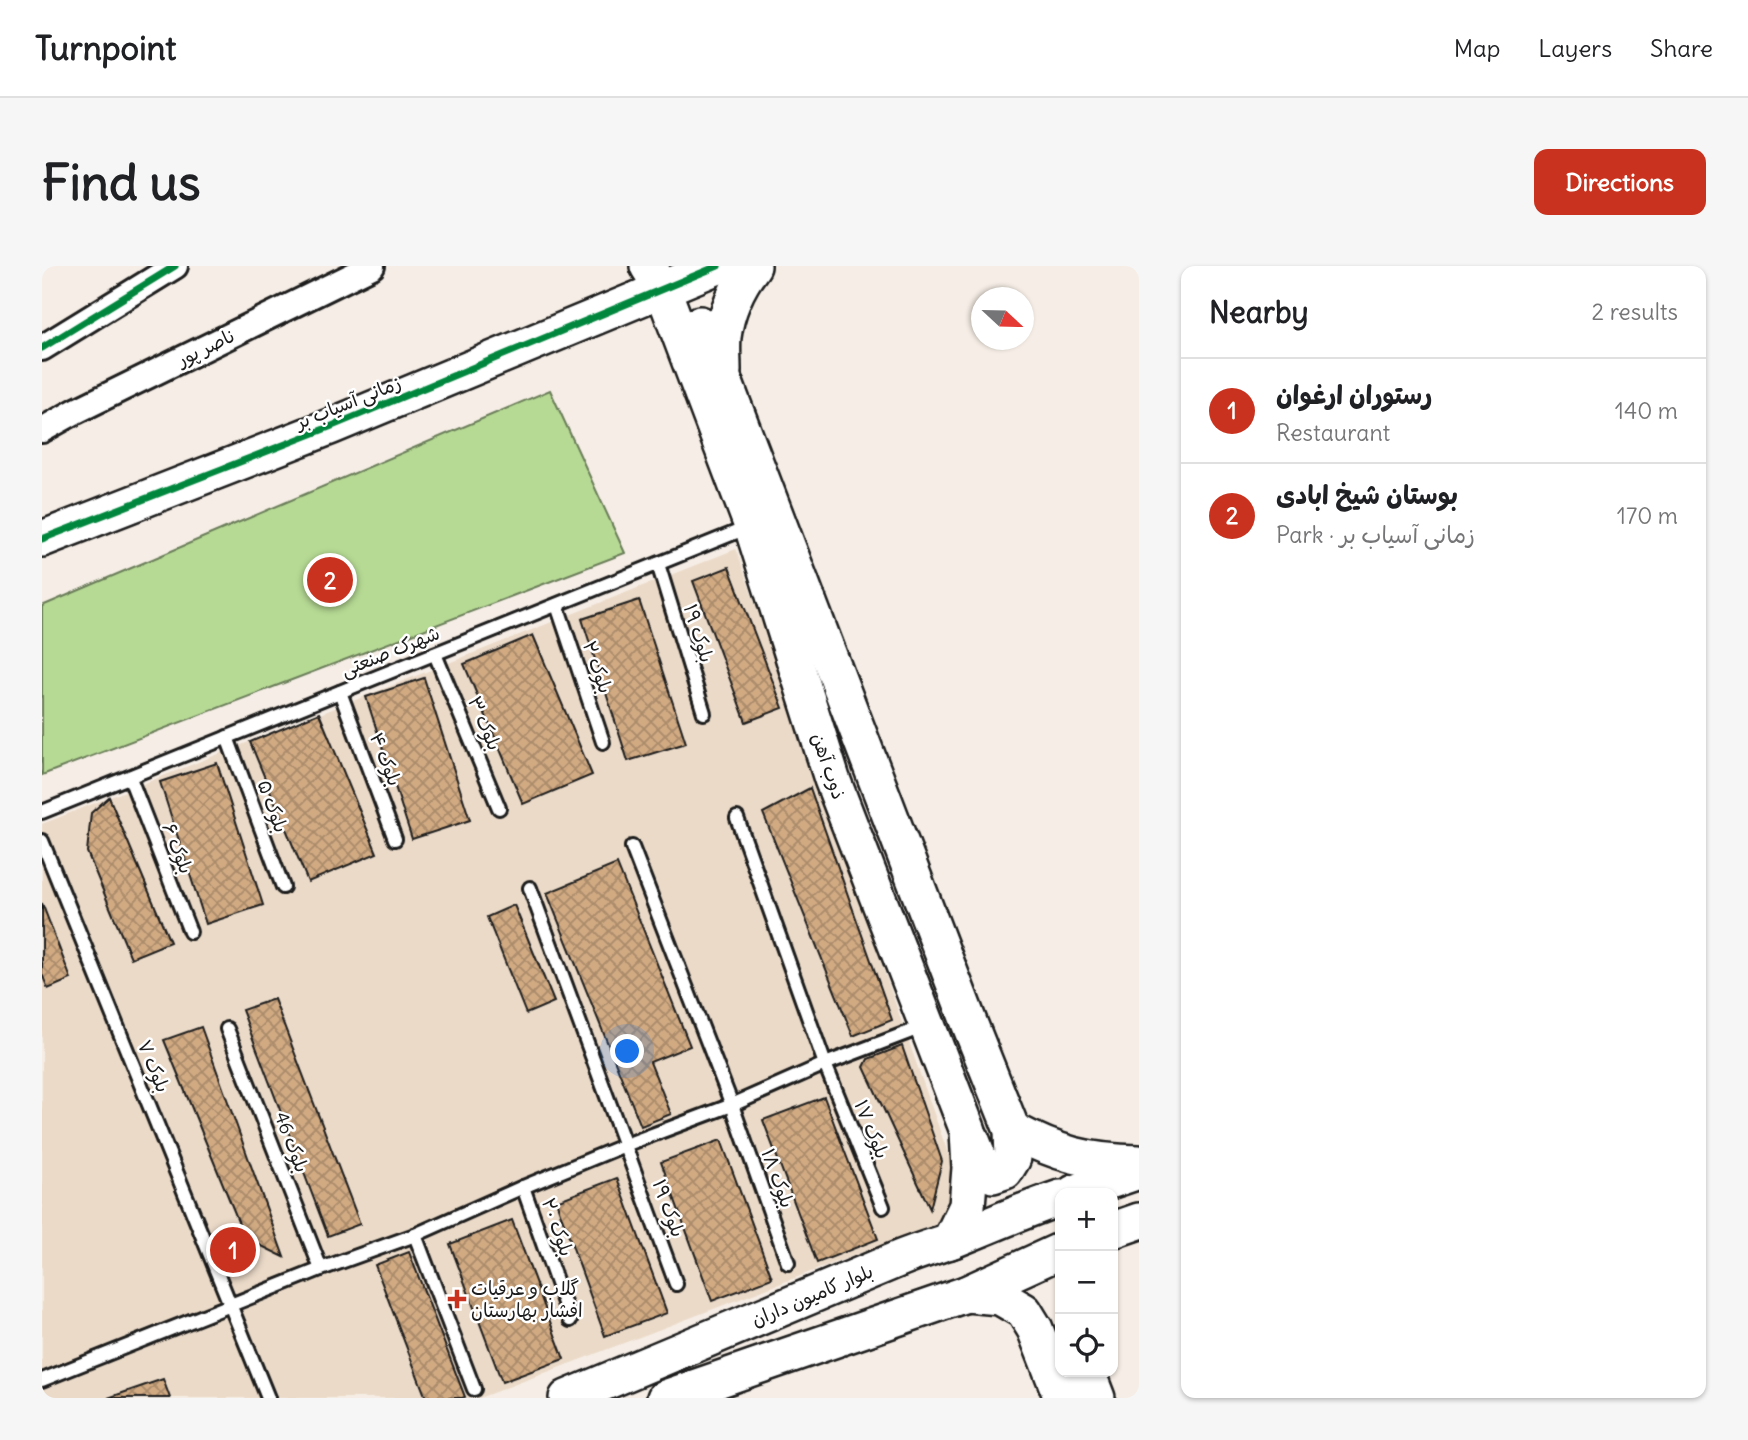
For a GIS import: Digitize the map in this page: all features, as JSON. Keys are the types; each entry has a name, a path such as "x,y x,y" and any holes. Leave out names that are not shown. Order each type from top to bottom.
{"main road":[{"name":"زمانی آسیاب بر","path":"42,539 332,426 667,276 718,266"},
{"path":"723,378 723,338 731,305 753,266"},
{"name":"ذوب آهن","path":"667,276 723,378 1012,1130"},
{"name":"ذوب آهن","path":"667,276 752,526 832,779 968,1131 970,1168 967,1206 950,1241"},
{"path":"968,1131 981,1166 984,1171 993,1175 1005,1171 1013,1158 1012,1130 1064,1154 1108,1163 1139,1163"},
{"path":"1089,1188 1139,1171"},
{"name":"بلوار کامیون داران","path":"567,1398 901,1258 1055,1200"},
{"path":"1118,1228 1139,1221"},
{"path":"665,1398 966,1294 1055,1253"},
{"path":"966,1294 1000,1297 1024,1311 1035,1329 1062,1398"},
{"path":"1089,1377 1097,1398"}],"street":[{"path":"42,348 175,266"},
{"name":"ناصر پور","path":"42,430 372,266"}],"lane":[{"name":"شهرک صنعتی","path":"42,812 752,526"},
{"name":"بلوک ۱۹","path":"658,564 704,713"},
{"name":"بلوک ۲","path":"557,605 603,742"},
{"name":"بلوک ۳","path":"435,654 499,808"},
{"name":"بلوک ۴","path":"340,692 396,839"},
{"name":"بلوک ۵","path":"227,737 283,887"},
{"name":"بلوک ۶","path":"130,778 190,932"},
{"name":"بلوک ۱۷","path":"737,818 825,1064 883,1207"},
{"name":"بلوک ۷","path":"42,841 268,1398"},
{"name":"بلوک ۱۸","path":"632,847 732,1105 789,1263"},
{"name":"بلوک ۱۹","path":"530,888 676,1284"},
{"path":"42,1380 321,1269 415,1235 625,1145 927,1026"},
{"name":"بلوک 46","path":"227,1030 321,1269"},
{"name":"بلوک ۲۰","path":"523,1187 570,1320"},
{"path":"415,1235 474,1389"}],"shaded area":[{"path":"736,549 951,1162 950,1219 479,1398 42,1398 42,824"}],"green space":[{"path":"550,390 625,553 42,775 42,606"}],"building":[{"path":"729,567 783,708 746,722 693,581"},
{"path":"639,600 686,743 628,761 582,619"},
{"path":"533,635 592,775 523,804 464,664"},
{"path":"424,678 470,820 412,839 366,697"},
{"path":"319,713 377,853 308,882 250,742"},
{"path":"217,763 263,905 206,924 160,782"},
{"path":"810,788 892,1020 853,1036 763,813"},
{"path":"109,797 170,942 131,958 87,852 91,813"},
{"path":"617,864 690,1046 650,1062 671,1114 641,1126 547,893"},
{"path":"42,903 71,979 48,989 42,974"},
{"path":"514,905 554,1002 526,1014 487,917"},
{"path":"274,999 360,1224 328,1236 242,1010"},
{"path":"201,1027 284,1257 245,1238 164,1040"},
{"path":"902,1046 942,1161 930,1209 864,1067 868,1059"},
{"path":"824,1097 878,1239 817,1263 763,1120"},
{"path":"721,1140 772,1278 712,1301 661,1162"},
{"path":"617,1178 667,1313 605,1336 556,1201"},
{"path":"512,1220 564,1359 502,1382 450,1244"},
{"path":"409,1252 465,1397 426,1398 375,1265"},
{"path":"163,1379 170,1398 108,1398"}],"cycle path":[{"path":"42,348 175,266"},
{"path":"42,539 332,426 718,266"}],"place":[{"name":"بوستان شیخ ابادی","path":"330,580"},
{"name":"رستوران ارغوان","path":"233,1250"},
{"name":"گلاب و عرقیات افشار بهارستان","path":"457,1299"}]}
